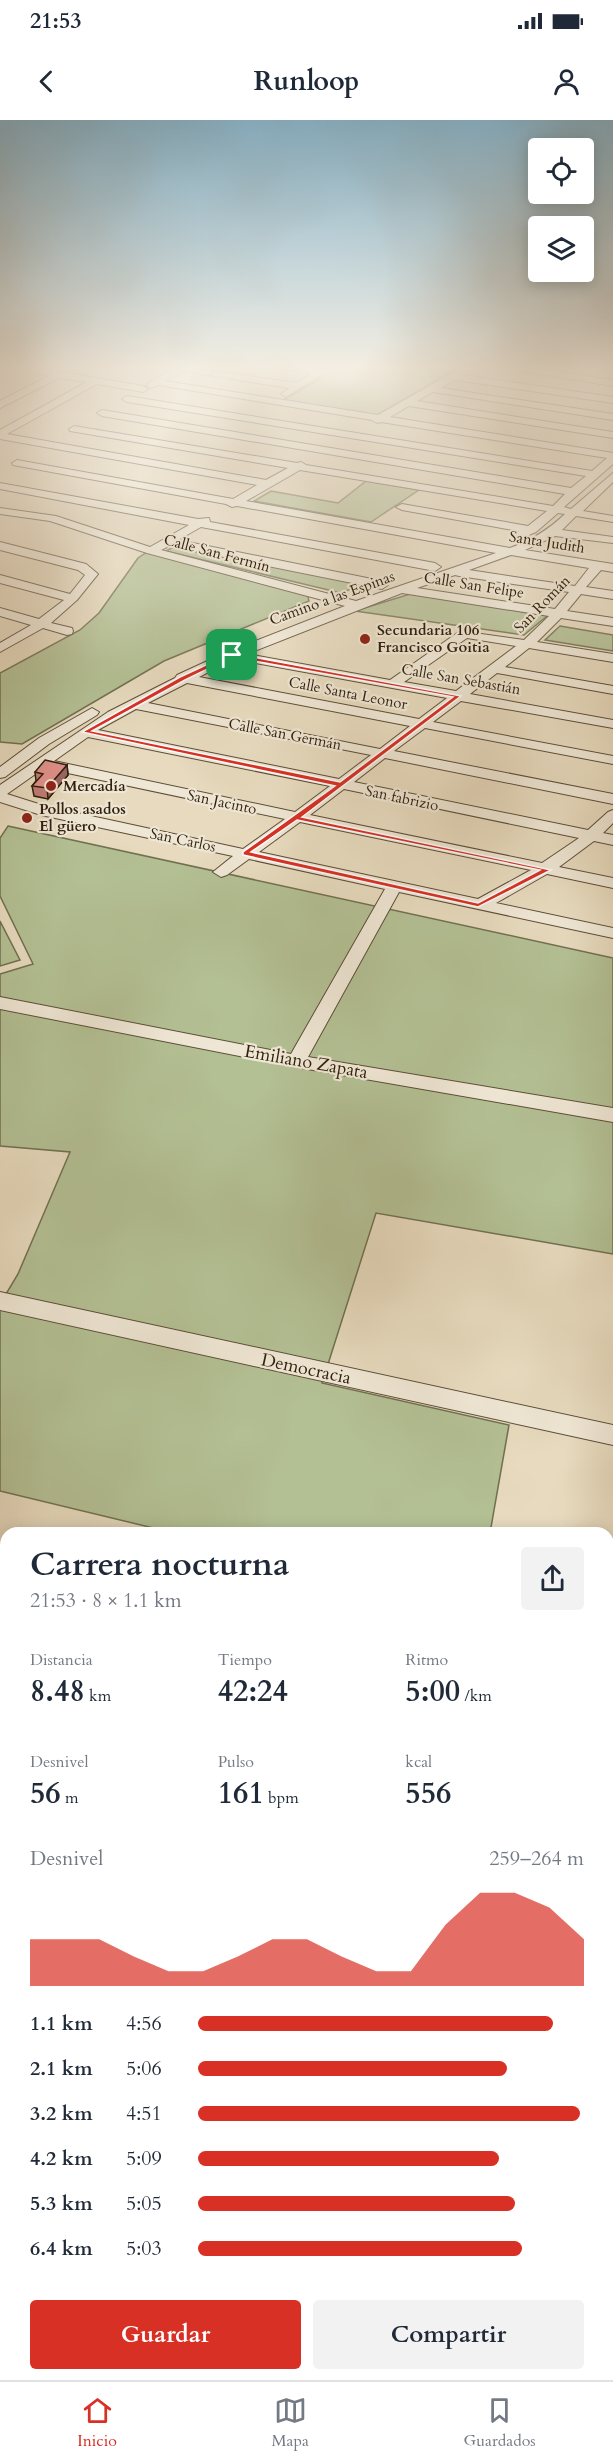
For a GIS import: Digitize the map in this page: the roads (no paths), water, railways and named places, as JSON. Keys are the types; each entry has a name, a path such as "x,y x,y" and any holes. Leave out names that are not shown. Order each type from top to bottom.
{"street":[{"name":"Santa Judith","path":"64,471 512,553 613,568"},
{"path":"197,471 267,484"},
{"path":"151,551 289,471"},
{"path":"324,471 613,519"},
{"path":"452,471 573,492"},
{"path":"578,471 594,474"},
{"name":"Camino a las Espinas","path":"317,607 489,548 532,530 597,471"},
{"name":"Camino a las Espinas","path":"0,792 86,732 182,678 232,655 357,605 512,553 535,543 553,532 592,493 613,476"},
{"path":"0,486 435,567"},
{"path":"369,526 428,489"},
{"path":"592,493 613,496"},
{"name":"Calle San Fermín","path":"0,511 52,518 151,551 357,605"},
{"path":"394,512 532,530"},
{"path":"553,532 613,540"},
{"path":"168,542 382,585"},
{"path":"0,546 87,569 92,574 72,598 43,624 0,648"},
{"name":"San Román","path":"221,872 341,785 527,644 579,591 598,566"},
{"path":"456,571 613,595"},
{"path":"0,579 72,598"},
{"name":"Calle San Felipe","path":"400,590 613,622"},
{"path":"0,612 67,631"},
{"path":"393,684 465,634 613,658"},
{"path":"3,770 44,741 96,710 246,635"},
{"name":"Calle San Sebastián","path":"232,655 613,724"},
{"path":"494,669 613,690"},
{"name":"Calle Santa Leonor","path":"182,678 613,760"},
{"name":"Calle San Germán","path":"133,704 613,799"},
{"name":"San fabrizio","path":"86,732 613,840"},
{"name":"San Jacinto","path":"42,763 613,883"},
{"path":"3,770 26,775"},
{"name":"San Carlos","path":"0,797 41,810 613,933"},
{"path":"478,905 547,870 593,836 613,815"},
{"path":"296,1061 394,887"},
{"name":"Emiliano Zapata","path":"0,1004 296,1061 613,1115"},
{"name":"Democracia","path":"0,1301 613,1435"}],"place":[{"name":"Secundaria 106 Francisco Goitia","path":"365,639"},
{"name":"Mercadía","path":"51,786"},
{"name":"Pollos asados El güero","path":"27,818"}]}
